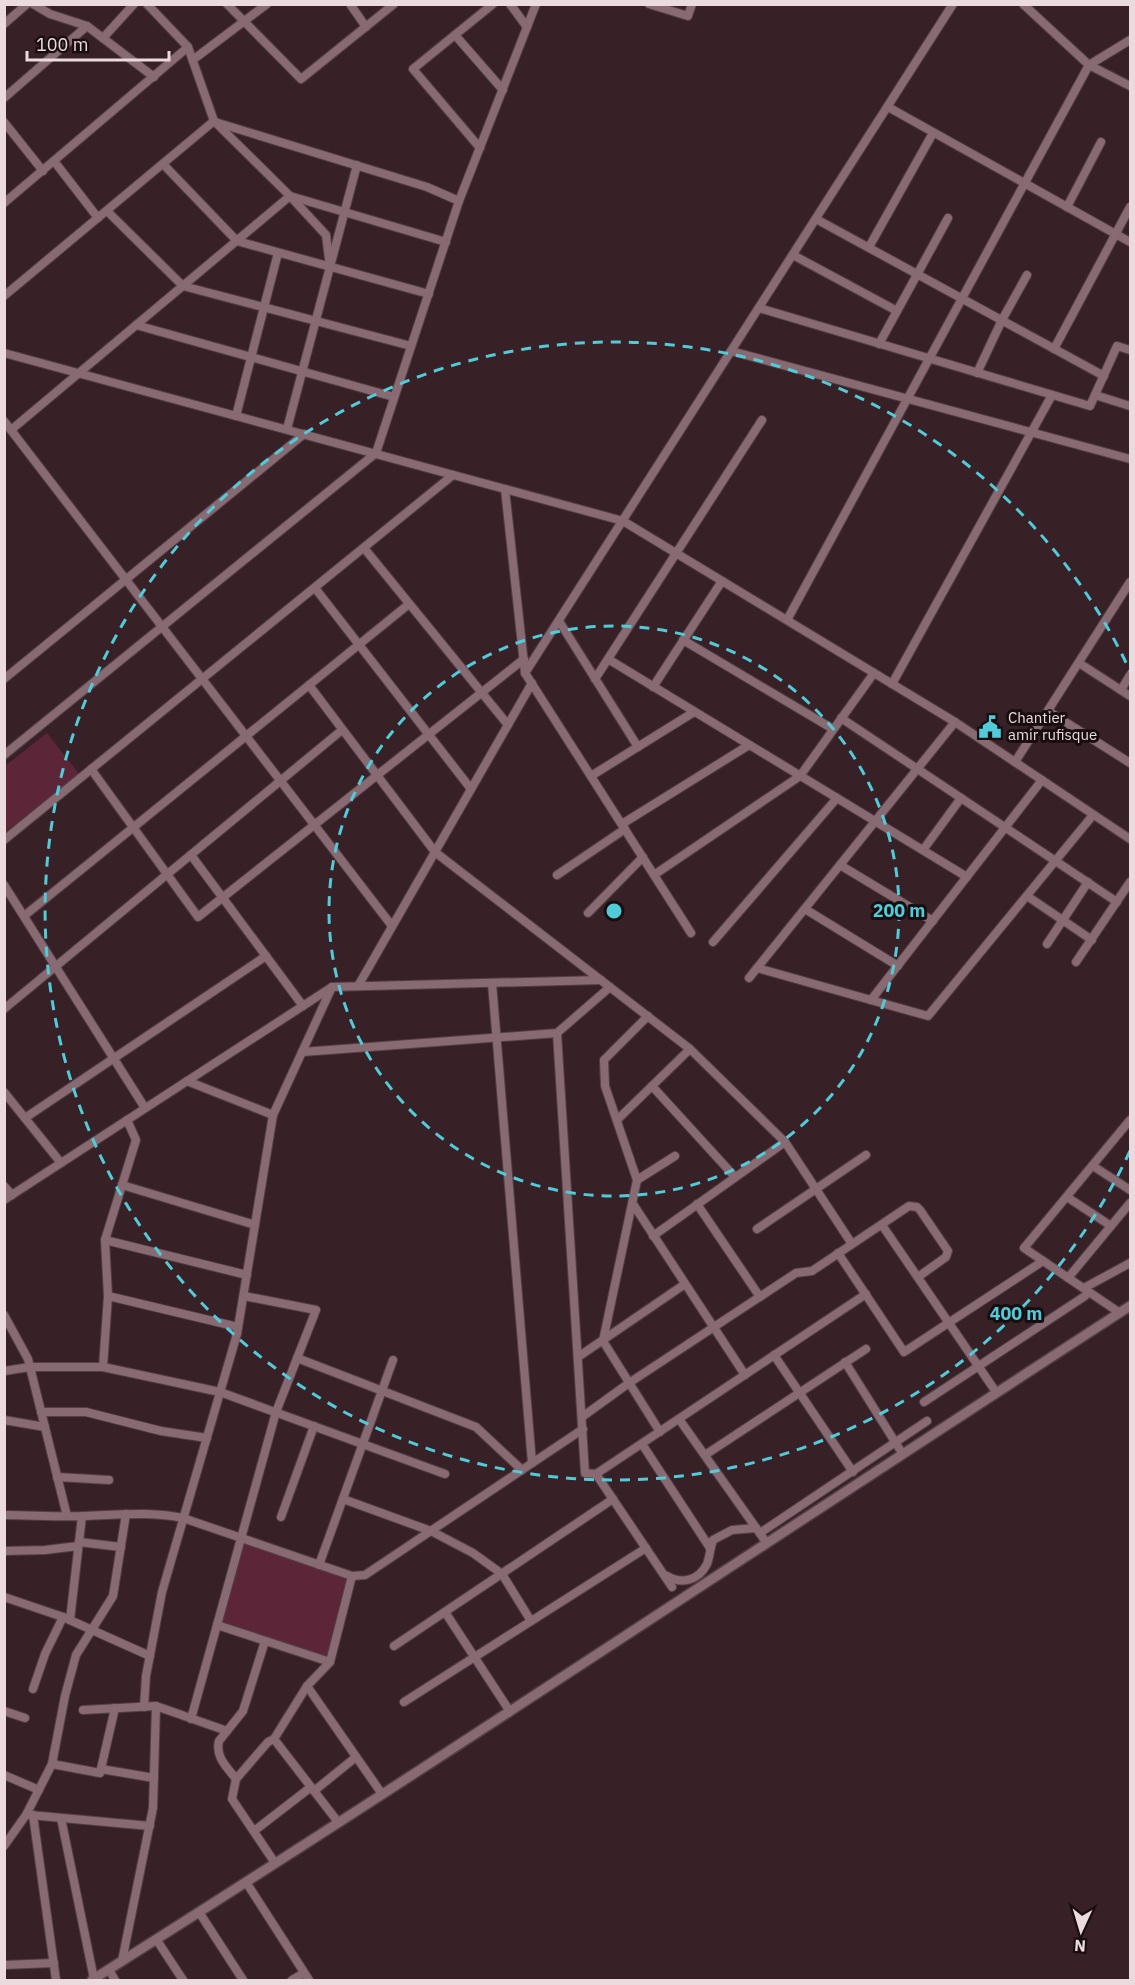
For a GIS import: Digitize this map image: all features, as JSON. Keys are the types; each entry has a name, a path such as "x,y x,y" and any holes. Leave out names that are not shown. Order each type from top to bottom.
{"street":[{"path":"4,24 27,4"},
{"path":"33,4 50,14 87,26 154,77"},
{"path":"103,38 134,4"},
{"path":"147,4 188,47 194,58 214,121 327,235 330,267"},
{"path":"227,4 301,79 394,4"},
{"path":"194,58 267,4"},
{"path":"350,4 366,27"},
{"path":"480,148 413,69 493,4"},
{"path":"510,4 527,27"},
{"path":"4,755 376,453 459,201 536,4"},
{"path":"649,4 688,16 692,4"},
{"path":"525,673 953,4"},
{"path":"1023,4 1089,65 1131,86"},
{"path":"4,98 87,26"},
{"path":"455,35 502,90"},
{"path":"787,620 1089,65 1131,40"},
{"path":"4,203 188,47"},
{"path":"888,107 1131,242"},
{"path":"4,296 214,121"},
{"path":"214,121 427,187 459,201"},
{"path":"4,122 43,171"},
{"path":"869,247 933,133"},
{"path":"1067,207 1101,142"},
{"path":"54,161 98,218"},
{"path":"163,164 237,241 429,294"},
{"path":"287,429 357,165"},
{"path":"290,196 446,242"},
{"path":"11,430 290,196"},
{"path":"1054,349 1131,207"},
{"path":"107,211 183,286 411,346"},
{"path":"879,344 948,218"},
{"path":"816,219 1104,376"},
{"path":"236,416 278,253"},
{"path":"793,255 897,311"},
{"path":"977,373 1027,274"},
{"path":"759,308 1090,406 1117,346 1129,347"},
{"path":"136,325 394,398"},
{"path":"731,351 1131,459"},
{"path":"4,353 623,521 955,722 1131,839"},
{"path":"892,684 1052,395"},
{"path":"1095,395 1131,406"},
{"path":"595,679 762,420"},
{"path":"4,421 392,926"},
{"path":"4,679 304,434"},
{"path":"4,840 453,475"},
{"path":"505,489 525,673 691,933"},
{"path":"364,548 508,725"},
{"path":"652,687 722,580"},
{"path":"1015,762 1131,582"},
{"path":"315,588 471,789"},
{"path":"24,916 409,604"},
{"path":"559,621 638,747"},
{"path":"683,640 833,729"},
{"path":"92,769 198,917 524,658"},
{"path":"608,659 967,877"},
{"path":"1079,663 1131,696"},
{"path":"654,875 800,776 874,673"},
{"path":"1121,690 1131,675"},
{"path":"358,986 532,683"},
{"path":"309,685 435,852 690,1049 785,1142 852,1244"},
{"path":"1048,711 1131,763"},
{"path":"591,776 694,712"},
{"path":"841,718 1117,902"},
{"path":"749,978 955,722"},
{"path":"4,1009 342,730"},
{"path":"558,875 623,827 749,745"},
{"path":"871,1000 1042,780"},
{"path":"713,942 837,798"},
{"path":"923,850 961,798"},
{"path":"757,969 928,1016 1093,815"},
{"path":"191,855 303,1006"},
{"path":"588,913 643,857"},
{"path":"840,865 933,921"},
{"path":"1047,944 1089,882"},
{"path":"1076,962 1131,882"},
{"path":"4,885 145,1108"},
{"path":"1027,896 1092,939"},
{"path":"805,909 897,966"},
{"path":"25,1118 266,956"},
{"path":"8,1198 332,987 601,980"},
{"path":"492,983 532,1463"},
{"path":"144,1707 150,1656 162,1592 238,1327 273,1115 332,987"},
{"path":"302,1052 557,1033 610,987"},
{"path":"648,1016 604,1060 604,1086 637,1180 603,1341 660,1432"},
{"path":"557,1033 585,1473 596,1474 866,1294"},
{"path":"617,1120 690,1049"},
{"path":"187,1081 273,1115"},
{"path":"652,1086 735,1177"},
{"path":"4,1092 62,1162"},
{"path":"103,1367 108,1296 105,1240 136,1140 127,1120"},
{"path":"1120,1313 1084,1292 1068,1278 1024,1248 1131,1120"},
{"path":"653,1236 785,1142"},
{"path":"757,1229 867,1155"},
{"path":"637,1180 675,1156"},
{"path":"1093,1166 1131,1190"},
{"path":"122,1185 255,1225"},
{"path":"4,1186 8,1198 4,1210"},
{"path":"1067,1197 1111,1226"},
{"path":"1068,1278 1131,1203"},
{"path":"633,1204 745,1375"},
{"path":"697,1204 759,1297"},
{"path":"582,1417 629,1383 796,1273 812,1271 906,1207 917,1207 947,1249 946,1257 918,1276"},
{"path":"882,1225 996,1392"},
{"path":"105,1240 247,1275"},
{"path":"838,1253 904,1352 1043,1261"},
{"path":"924,1402 1084,1292 1131,1263"},
{"path":"578,1357 685,1284"},
{"path":"108,1296 238,1327"},
{"path":"191,1719 276,1412 316,1310 244,1296"},
{"path":"62,1818 93,1980 1131,1306"},
{"path":"4,1315 28,1359 67,1516"},
{"path":"705,1455 866,1349"},
{"path":"774,1355 854,1472"},
{"path":"297,1358 476,1427 522,1470"},
{"path":"319,1565 393,1360"},
{"path":"845,1362 902,1453"},
{"path":"4,1371 30,1367 103,1367 220,1392 445,1474"},
{"path":"41,1412 86,1412 161,1431 207,1438"},
{"path":"679,1419 766,1542"},
{"path":"4,1420 45,1427"},
{"path":"663,1574 675,1581 686,1581 698,1575 706,1567 713,1540 732,1530 758,1531 854,1472 927,1421"},
{"path":"281,1517 314,1426"},
{"path":"4,1515 82,1516 142,1512 183,1518 352,1576 365,1575 583,1429"},
{"path":"642,1444 710,1548"},
{"path":"596,1474 672,1587"},
{"path":"57,1477 109,1480"},
{"path":"343,1499 431,1531 473,1553 502,1574 531,1621"},
{"path":"394,1646 613,1499"},
{"path":"4,1846 29,1815 52,1764 65,1696 76,1655 113,1596 126,1514"},
{"path":"33,1689 45,1654 66,1618 82,1516"},
{"path":"4,1551 45,1550 79,1544 121,1547"},
{"path":"404,1702 646,1548"},
{"path":"276,1863 232,1799 236,1779 268,1742 274,1739 307,1686 330,1662 352,1576"},
{"path":"4,1597 66,1618 150,1656"},
{"path":"445,1612 509,1710"},
{"path":"217,1625 330,1662"},
{"path":"236,1779 220,1760 219,1741 243,1712 265,1641"},
{"path":"307,1686 382,1794"},
{"path":"83,1710 156,1706 227,1731"},
{"path":"122,1961 153,1808 156,1706"},
{"path":"52,1764 100,1773 115,1708"},
{"path":"5,1713 25,1718"},
{"path":"274,1739 338,1822"},
{"path":"254,1831 356,1757"},
{"path":"101,1769 154,1778"},
{"path":"4,1775 39,1790"},
{"path":"29,1815 150,1826"},
{"path":"29,1815 56,1980"},
{"path":"246,1882 309,1980"},
{"path":"199,1912 243,1980"},
{"path":"156,1939 183,1980"},
{"path":"4,1965 54,1963"},
{"path":"109,1970 115,1980"},
{"path":"292,1980 304,1972"}],"shaded area":[{"path":"47,733 79,774 5,832 5,766"},
{"path":"244,1543 349,1578 329,1659 221,1623"}],"place":[{"name":"Chantier amir rufisque","path":"990,727"}]}
